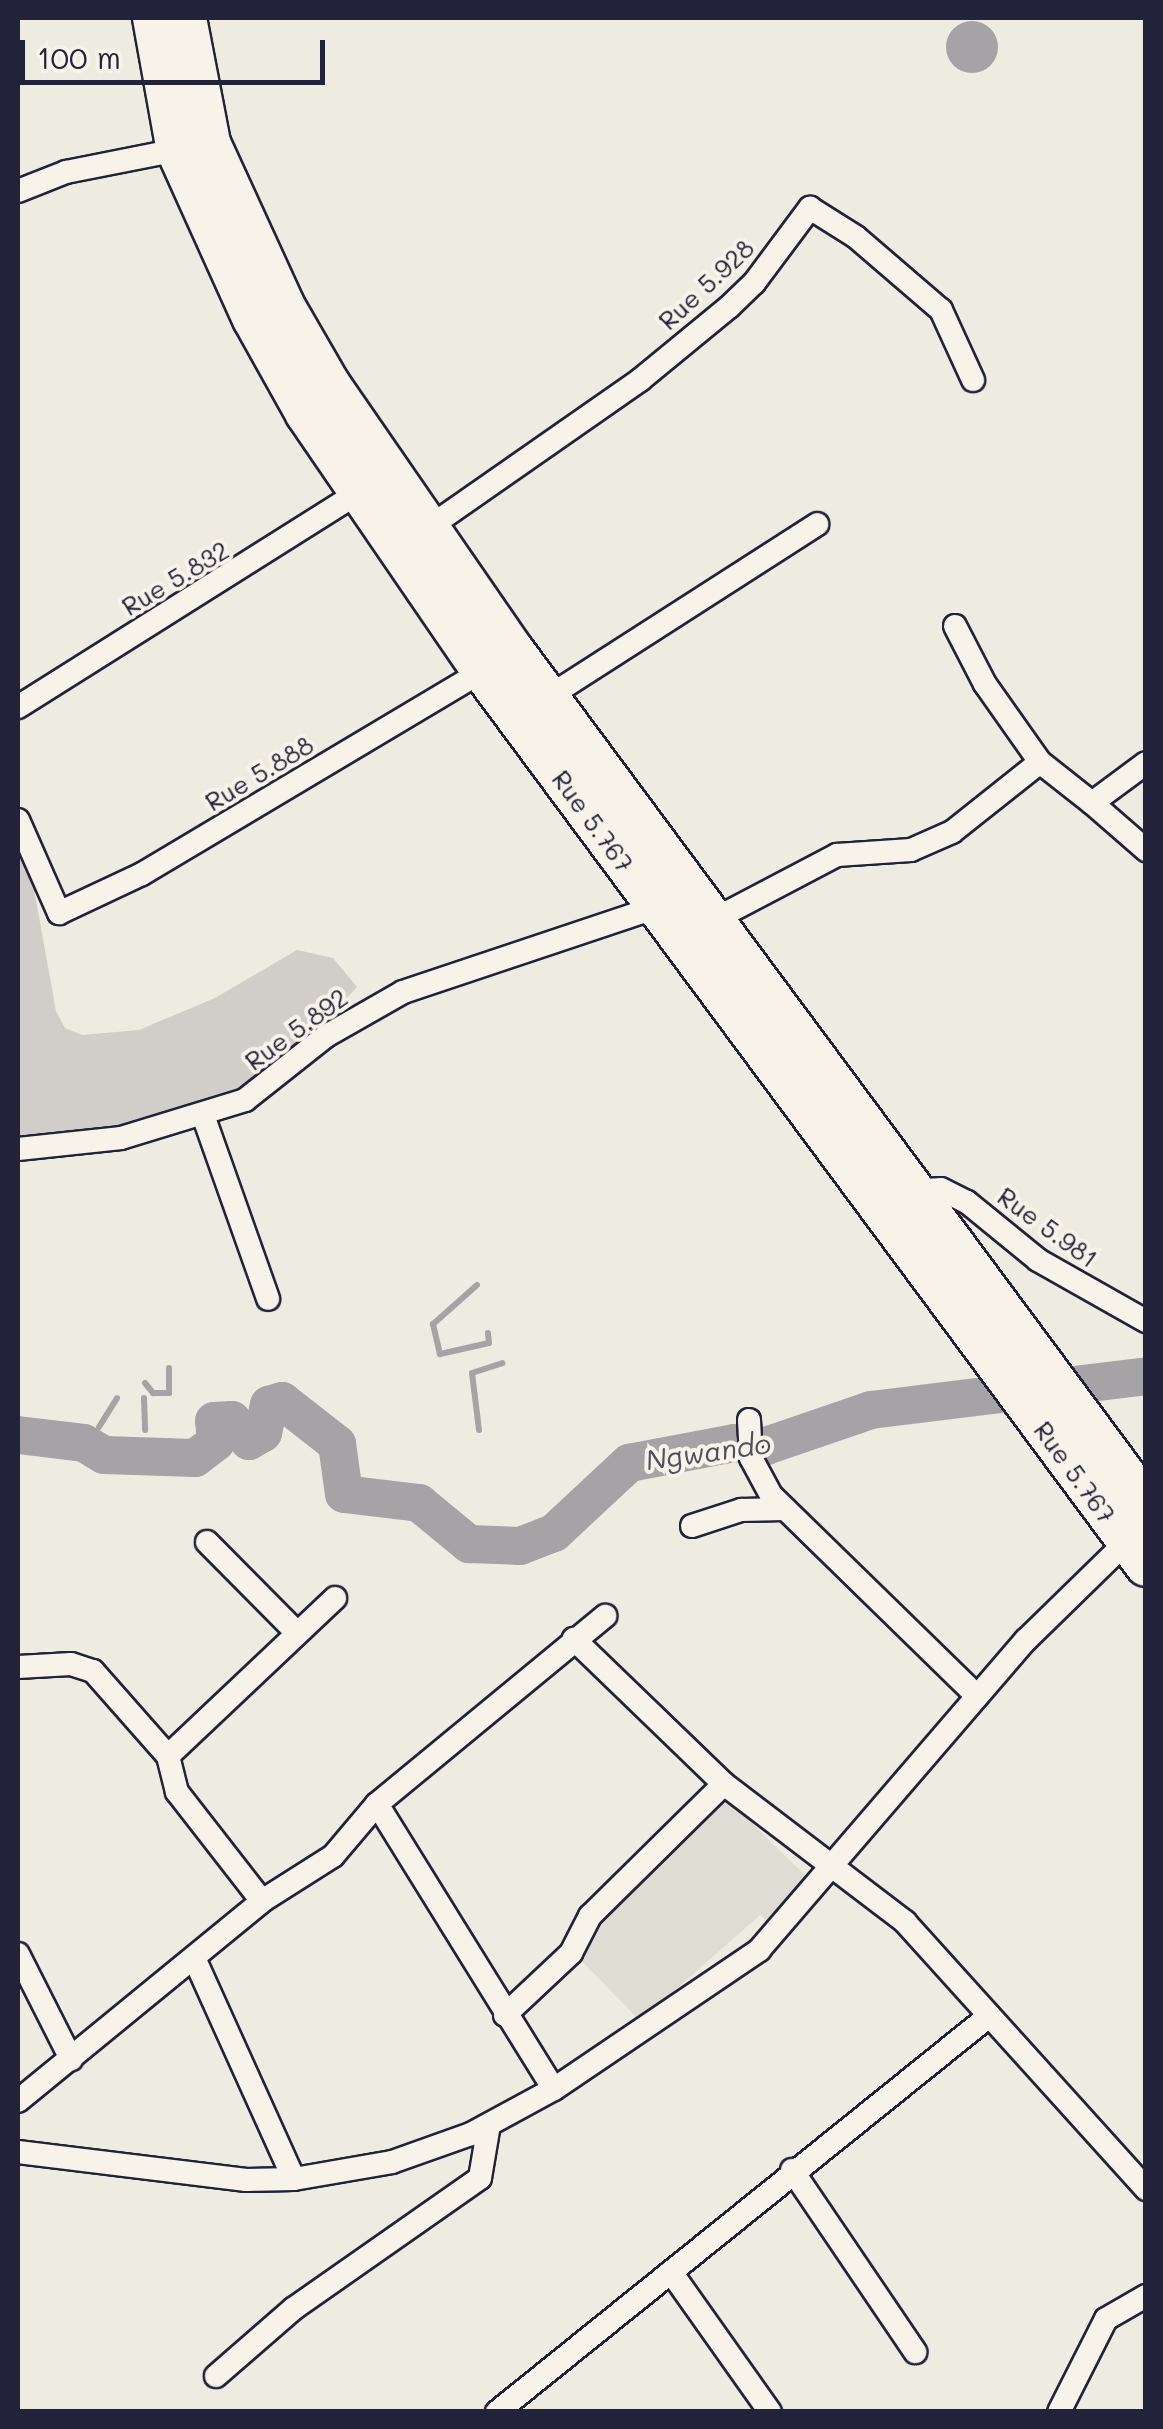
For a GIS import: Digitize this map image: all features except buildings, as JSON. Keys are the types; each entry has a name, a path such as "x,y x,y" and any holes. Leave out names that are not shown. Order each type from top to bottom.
{"highway":[{"name":"Rue 5.767","path":"153,18 253,319 359,492 482,672 657,907 991,1326"},
{"path":"186,18 193,147 293,320 428,528 548,697 718,918 917,1190 991,1326 1082,1449 1146,1503"},
{"name":"Rue 5.767","path":"1082,1449 1138,1543"}],"street":[{"path":"18,190 66,172 193,147"},
{"name":"Rue 5.928","path":"428,528 640,380 754,284 810,208 856,237 941,310 973,380"},
{"name":"Rue 5.832","path":"18,707 359,492"},
{"path":"548,697 817,524"},
{"path":"955,626 985,684 1040,762 1146,850"},
{"name":"Rue 5.888","path":"18,820 58,913 142,874 482,672"},
{"path":"718,918 837,855 911,850 952,832 1040,762"},
{"path":"1092,802 1146,763"},
{"name":"Rue 5.892","path":"18,1148 121,1138 245,1100 326,1036 403,992 657,907"},
{"path":"203,1115 268,1299"},
{"name":"Rue 5.981","path":"917,1190 941,1189 966,1202 1038,1260 1146,1321"},
{"path":"749,1420 751,1458 785,1509 977,1696"},
{"path":"692,1526 741,1510 785,1509"},
{"path":"208,1542 296,1632"},
{"path":"18,2152 246,2180 294,2179 392,2162 490,2125 554,2089 759,1950 835,1868 977,1696 1138,1543"},
{"path":"168,1756 336,1598"},
{"path":"18,2101 262,1901 333,1856 377,1804 606,1616"},
{"path":"574,1639 724,1784 905,1922 1146,2189"},
{"path":"18,1667 71,1664 92,1671 168,1756 176,1792 262,1901"},
{"path":"505,2015 571,1953 590,1916 724,1784"},
{"path":"377,1804 554,2089"},
{"path":"18,1954 71,2059"},
{"path":"194,1960 294,2179"},
{"path":"497,2412 792,2170 989,2016"},
{"path":"216,2376 293,2308 480,2178 490,2125"},
{"path":"792,2170 916,2352"},
{"path":"672,2272 770,2412"},
{"path":"1059,2412 1106,2318 1146,2296"}],"shaded area":[{"path":"972,21 991,28 998,47 991,66 972,73 953,66 946,47 953,28"},
{"path":"18,846 32,878 56,1011 65,1028 82,1035 139,1030 215,998 297,950 333,958 357,987 285,1062 221,1101 81,1134 18,1135"},
{"path":"728,1800 806,1876 772,1924 760,1915 640,2021 577,1956 582,1928 686,1825"}],"waterway":[{"path":"477,1285 433,1324 440,1354 489,1343 488,1333"},
{"path":"479,1430 472,1373 502,1363"},
{"path":"145,1383 153,1393 169,1393 169,1368"},
{"name":"Ngwando","path":"18,1435 84,1443 104,1455 195,1458 216,1442 214,1421 232,1420 249,1441 263,1433 269,1405 282,1401 337,1444 344,1494 419,1503 469,1544 520,1546 554,1533 629,1463 735,1443 766,1446 871,1410 1146,1376"},
{"path":"99,1427 117,1398"},
{"path":"144,1398 145,1430"}]}
